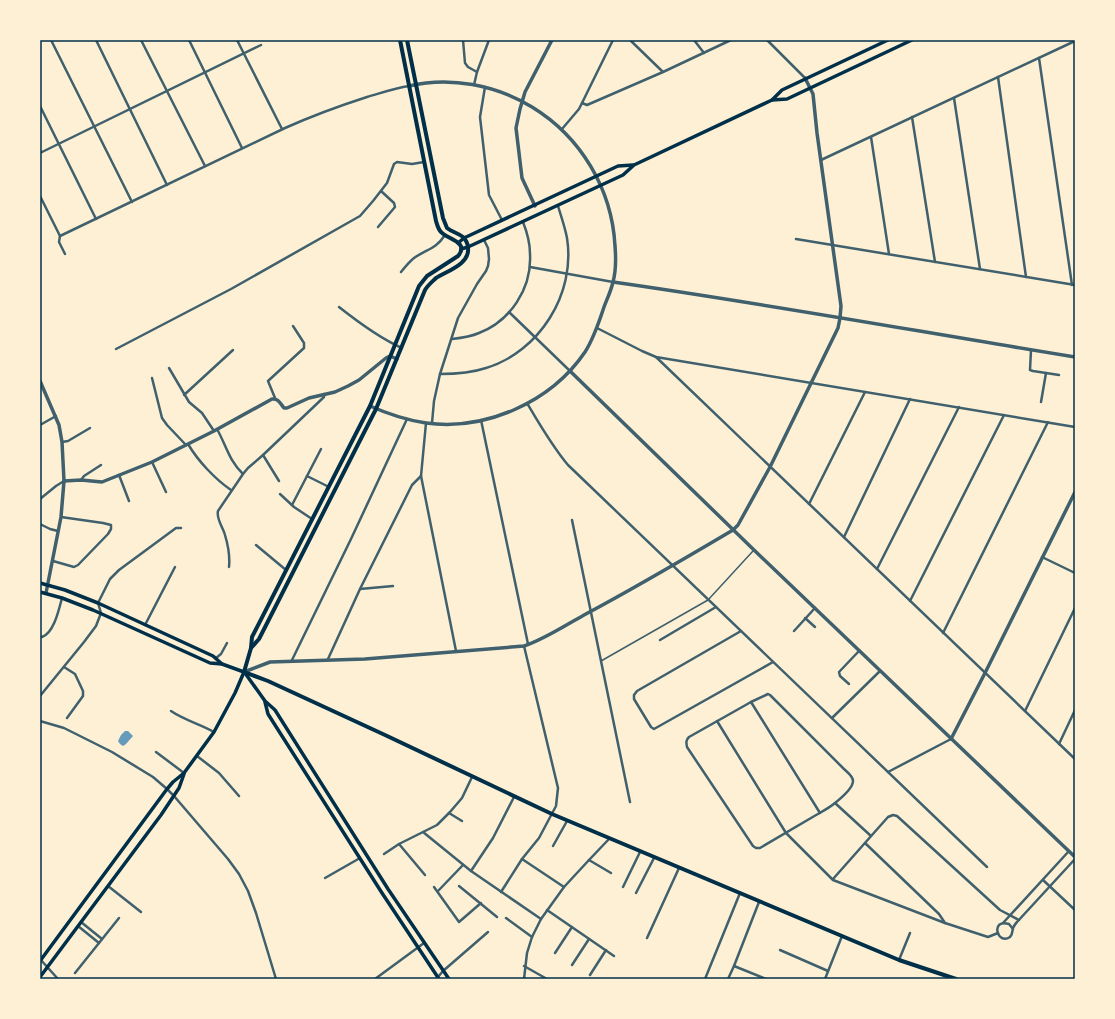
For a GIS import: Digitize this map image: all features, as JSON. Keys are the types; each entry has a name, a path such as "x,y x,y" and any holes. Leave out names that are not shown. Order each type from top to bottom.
{"main road":[{"path":"40,960 167,789 184,773 214,732 235,693 244,672 251,648 252,637 370,406 422,282 426,276 458,256 460,253 461,249 458,243 454,239 440,232 436,220 400,40"},
{"path":"251,648 259,640 376,409 426,290 431,282 463,262 468,255 468,247 464,238 456,232 449,230 445,224 430,158 407,40"},
{"path":"461,249 484,240 623,175 634,165 772,100 782,90 805,78 888,40"},
{"path":"772,100 787,99 912,40"},
{"path":"458,243 464,238 618,166 634,165"},
{"path":"40,583 98,603 213,656 222,664"},
{"path":"40,592 62,598 101,613 210,663 222,664 268,681 567,821 900,960 956,979"},
{"path":"244,672 265,701 275,710 376,870 449,979"},
{"path":"265,701 268,714 370,874 439,978"},
{"path":"40,977 180,788 184,773"},
{"path":"370,874 376,870"}],"street":[{"path":"51,40 132,202"},
{"path":"96,40 167,185"},
{"path":"141,40 205,166"},
{"path":"189,40 242,148"},
{"path":"238,40 282,129"},
{"path":"463,40 465,63 468,67 477,72"},
{"path":"474,85 477,72 489,40"},
{"path":"535,206 522,178 516,128 525,92 552,40"},
{"path":"562,129 579,109 613,40"},
{"path":"630,40 663,72"},
{"path":"694,40 704,52"},
{"path":"582,103 587,105 731,40"},
{"path":"244,672 270,662 292,660 365,659 526,645 590,612 673,566 733,530 738,525 770,467 810,382 838,328 841,306 820,160 813,94 805,78 767,40"},
{"path":"820,160 1075,41"},
{"path":"40,153 261,45"},
{"path":"796,239 1073,285 1039,58"},
{"path":"998,77 1026,277"},
{"path":"60,236 282,129 326,111 395,89 416,84 455,83 485,87 522,101 542,113 562,129 581,151 597,176 612,217 616,257 613,282 593,339 570,371 550,389 512,411 481,420 457,424 426,423 406,419 370,406"},
{"path":"485,87 480,117 489,195 502,221"},
{"path":"954,98 980,269"},
{"path":"40,106 96,219"},
{"path":"912,117 935,262"},
{"path":"871,137 889,254"},
{"path":"116,349 231,289 360,216 387,183 394,164 397,162 412,164 424,162"},
{"path":"378,227 395,207 394,202 381,191"},
{"path":"40,196 60,236 59,242 65,254"},
{"path":"440,374 464,373 486,368 501,362 527,346 547,323 556,308 567,274 567,239 564,222 558,206"},
{"path":"452,339 471,336 489,329 509,312 519,299 526,284 531,256 530,244 523,222"},
{"path":"401,272 415,257 438,245 445,235"},
{"path":"432,423 434,401 440,374 458,318 486,271 489,259 488,248 484,240"},
{"path":"530,267 613,282 769,305 1075,357"},
{"path":"339,307 353,318 402,348"},
{"path":"509,312 733,530 814,608 1069,852 1075,858 1019,920 1012,929 1013,931 1010,936 1006,938 1001,937 997,928 1069,852"},
{"path":"293,326 304,343 304,348 268,381 275,398 278,399 284,408 309,398 336,392 359,380 386,358 390,356 397,359"},
{"path":"597,328 656,357 1075,427"},
{"path":"184,395 233,350"},
{"path":"1031,350 1030,370 1059,375"},
{"path":"656,357 1075,759"},
{"path":"169,368 184,395 216,430 230,457 243,474"},
{"path":"1041,402 1046,373"},
{"path":"152,378 162,418 167,425 187,444 204,465 224,485 232,490"},
{"path":"40,380 60,425 64,481 61,517 46,593"},
{"path":"809,504 865,392"},
{"path":"229,567 230,561 225,535 217,513 243,474 324,397 324,394"},
{"path":"40,499 64,481 81,480 102,482 152,462 275,398"},
{"path":"844,538 910,399"},
{"path":"527,403 549,440 568,465 987,867"},
{"path":"877,569 959,407"},
{"path":"910,601 1004,415"},
{"path":"40,424 56,416"},
{"path":"292,660 406,419"},
{"path":"481,420 526,645 558,788 556,806 539,838 522,859 501,892"},
{"path":"943,633 1048,422"},
{"path":"426,423 421,476 456,652"},
{"path":"62,442 68,441 90,428"},
{"path":"292,505 321,449"},
{"path":"263,455 279,482"},
{"path":"152,462 166,492"},
{"path":"81,480 84,476 101,465"},
{"path":"119,475 129,502"},
{"path":"307,476 328,487"},
{"path":"328,660 360,589 412,485 421,476"},
{"path":"888,772 951,739 1075,492"},
{"path":"280,494 292,505 312,519"},
{"path":"53,562 74,567 111,529 110,525 103,523 61,517"},
{"path":"572,520 630,802"},
{"path":"40,524 58,532"},
{"path":"40,696 96,626 101,613 98,603 110,579 119,570 176,528 181,528"},
{"path":"256,545 286,570"},
{"path":"1042,557 1075,573"},
{"path":"145,625 175,567"},
{"path":"360,589 393,586"},
{"path":"40,636 42,637 48,634 54,623 62,598"},
{"path":"660,640 716,607"},
{"path":"794,630 814,608"},
{"path":"1025,711 1075,608"},
{"path":"805,618 815,627"},
{"path":"741,632 637,691 634,695 634,699 651,727 654,729 773,662"},
{"path":"216,658 221,654 227,643"},
{"path":"849,684 840,676 839,672 859,651"},
{"path":"64,667 75,674 83,691 83,696 67,718"},
{"path":"832,718 880,671"},
{"path":"768,694 844,768 852,777 852,784 844,795 835,803 760,848 756,848 753,846 687,747 686,740 689,737 716,721 768,694"},
{"path":"751,702 820,812"},
{"path":"1059,744 1075,710"},
{"path":"171,711 214,732"},
{"path":"40,721 64,728 112,752 153,777 174,796 239,874 248,891 256,913 276,979"},
{"path":"716,721 786,833 833,880 988,938 998,933"},
{"path":"156,752 184,773"},
{"path":"196,756 219,773 239,796"},
{"path":"384,854 399,844 436,825 462,798 472,777"},
{"path":"471,871 493,838 514,797"},
{"path":"835,803 871,836"},
{"path":"449,813 462,821"},
{"path":"833,880 888,817 892,815 897,816 1000,910 1019,920"},
{"path":"553,846 567,821"},
{"path":"423,832 471,871 541,919"},
{"path":"524,979 526,953 541,919 564,887 609,839"},
{"path":"864,843 940,914 945,923"},
{"path":"399,844 425,875"},
{"path":"622,887 640,852"},
{"path":"325,878 360,858"},
{"path":"636,892 654,858"},
{"path":"522,859 564,887"},
{"path":"589,860 611,872"},
{"path":"438,891 463,865"},
{"path":"647,938 679,868"},
{"path":"1042,880 1075,910"},
{"path":"108,886 141,912"},
{"path":"459,886 497,917"},
{"path":"434,887 459,922 480,903"},
{"path":"705,979 740,894"},
{"path":"728,979 759,901"},
{"path":"547,910 614,956"},
{"path":"75,973 119,918"},
{"path":"506,918 532,937"},
{"path":"81,922 102,939"},
{"path":"1002,923 1009,924 1012,929"},
{"path":"78,926 99,943"},
{"path":"555,953 572,927"},
{"path":"439,978 443,971 488,932"},
{"path":"900,960 910,933"},
{"path":"824,979 842,936"},
{"path":"572,965 589,939"},
{"path":"375,979 424,943"},
{"path":"590,975 606,950"},
{"path":"780,950 828,971"},
{"path":"40,960 58,979"},
{"path":"524,966 547,979"},
{"path":"734,966 766,979"}],"lane":[{"path":"601,661 708,600 754,550"}],"water":[{"path":"125,731 128,731 133,736 123,746 118,741"}]}
